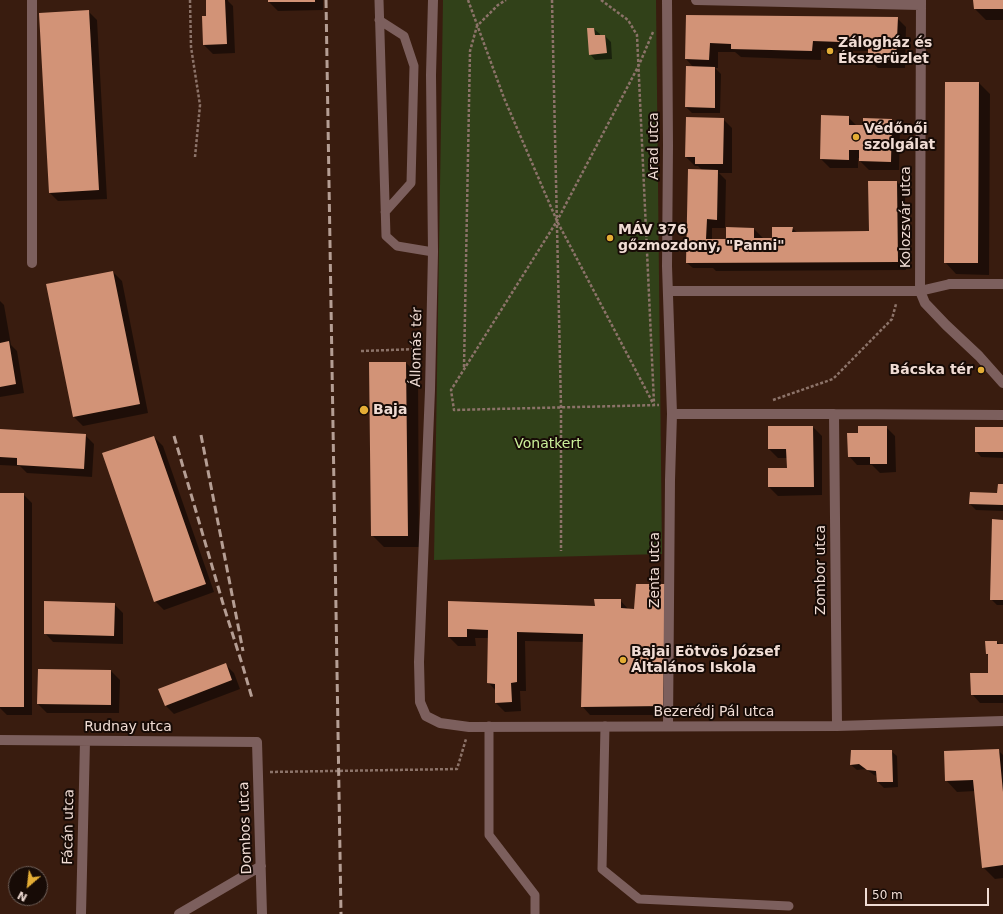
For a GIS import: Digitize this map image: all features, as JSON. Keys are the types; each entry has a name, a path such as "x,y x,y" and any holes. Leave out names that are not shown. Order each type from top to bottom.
{"street":[{"path":"32,0 32,262"},
{"name":"Állomás tér","path":"426,716 420,702 420,662 430,411 433,252 431,75 433,0"},
{"name":"Arad utca","path":"667,0 668,291"},
{"path":"696,0 920,2"},
{"name":"Kolozsvár utca","path":"920,2 920,291"},
{"path":"1003,284 950,284 920,291 668,291 672,410 834,414 1003,415"},
{"path":"920,291 926,303 946,325 979,356 1003,383"},
{"name":"Zenta utca","path":"668,726 672,410"},
{"name":"Zombor utca","path":"834,414 836,726"},
{"name":"Bezerédj Pál utca","path":"426,716 440,723 469,727 836,726 1003,721"},
{"name":"Rudnay utca","path":"0,740 257,742"},
{"name":"Fácán utca","path":"81,914 85,741"},
{"name":"Dombos utca","path":"257,742 262,914"},
{"path":"179,914 261,866"}],"lane":[{"path":"378,0 386,236 397,246 433,252"},
{"path":"379,20 404,36 414,66 411,183 385,212"},
{"path":"489,726 489,835 535,895 535,914"},
{"path":"605,726 602,869 639,899 789,906"}],"path":[{"path":"190,0 191,47 200,105 195,157"},
{"path":"468,0 504,98 557,221 654,405"},
{"path":"464,369 470,51 477,26 498,5 506,0"},
{"path":"552,0 561,407 561,551"},
{"path":"601,0 628,20 638,35 654,405"},
{"path":"654,29 639,65 557,221 451,390 454,410 654,405 672,410"},
{"path":"769,401 833,379 892,319 898,291"},
{"path":"361,351 431,348"},
{"path":"267,772 457,769 469,727"}],"green space":[{"name":"Vonatkert","path":"443,0 656,0 662,554 434,560"}],"building":[{"path":"206,0 225,0 227,44 203,45 202,16 206,16"},
{"path":"268,0 315,0 315,2 268,2"},
{"path":"973,0 1003,0 1003,9 974,9"},
{"path":"89,10 99,190 49,193 39,13"},
{"path":"686,15 898,17 896,60 868,59 868,43 813,41 812,51 731,49 731,44 710,43 709,60 685,59"},
{"path":"587,28 594,28 595,35 605,35 607,53 589,55"},
{"path":"686,66 715,67 715,108 685,107"},
{"path":"945,82 979,82 978,263 944,263"},
{"name":"Védőnői szolgálat","path":"821,115 849,116 849,125 863,125 863,118 892,119 891,162 859,161 859,150 849,150 849,160 820,159"},
{"path":"686,117 724,118 723,164 695,164 695,157 685,157"},
{"path":"688,169 718,170 717,220 707,219 706,239 726,239 726,227 754,228 754,238 772,238 772,227 793,227 792,232 869,231 868,181 897,181 898,262 686,263"},
{"path":"113,271 140,404 73,417 46,284"},
{"path":"9,341 16,384 0,387 0,343"},
{"path":"369,362 406,362 408,536 371,536"},
{"path":"768,426 813,426 814,487 768,487 768,468 787,468 786,449 768,449"},
{"path":"858,426 887,426 887,464 870,464 870,457 848,457 847,433 858,433"},
{"path":"975,427 1003,427 1003,452 975,452"},
{"path":"0,429 86,434 84,469 17,465 17,458 0,457"},
{"path":"154,436 206,584 154,602 102,453"},
{"path":"998,484 1003,484 1003,505 969,504 970,492 997,493"},
{"path":"0,493 24,493 24,707 0,707"},
{"path":"992,519 1003,520 1003,600 990,600"},
{"name":"Bajai Eötvös József Általános Iskola","path":"636,584 665,584 663,706 581,707 583,634 517,632 517,682 511,683 512,702 495,703 495,684 487,683 488,630 467,629 467,637 448,637 448,601 595,606 594,599 621,599 621,608 634,609"},
{"path":"44,601 115,603 114,636 44,634"},
{"path":"985,641 997,641 997,644 1003,644 1003,695 971,695 970,673 988,673 988,654 986,654"},
{"path":"226,663 232,680 165,706 158,689"},
{"path":"38,669 111,670 111,705 37,704"},
{"path":"999,749 1003,792 1003,865 982,868 973,780 945,781 944,751"},
{"path":"851,750 892,750 893,782 877,782 876,771 867,770 859,764 850,765"}],"railway":[{"path":"326,0 341,914"},
{"path":"201,435 243,651"},
{"path":"174,436 252,698"}],"place":[{"name":"Zálogház és Ékszerüzlet","path":"830,51"},
{"name":"Védőnői szolgálat","path":"856,137"},
{"name":"MÁV 376 gőzmozdony, \"Panni\"","path":"610,238"},
{"name":"Bácska tér","path":"981,370"},
{"name":"Baja","path":"364,410"},
{"name":"Bajai Eötvös József Általános Iskola","path":"623,660"}]}
